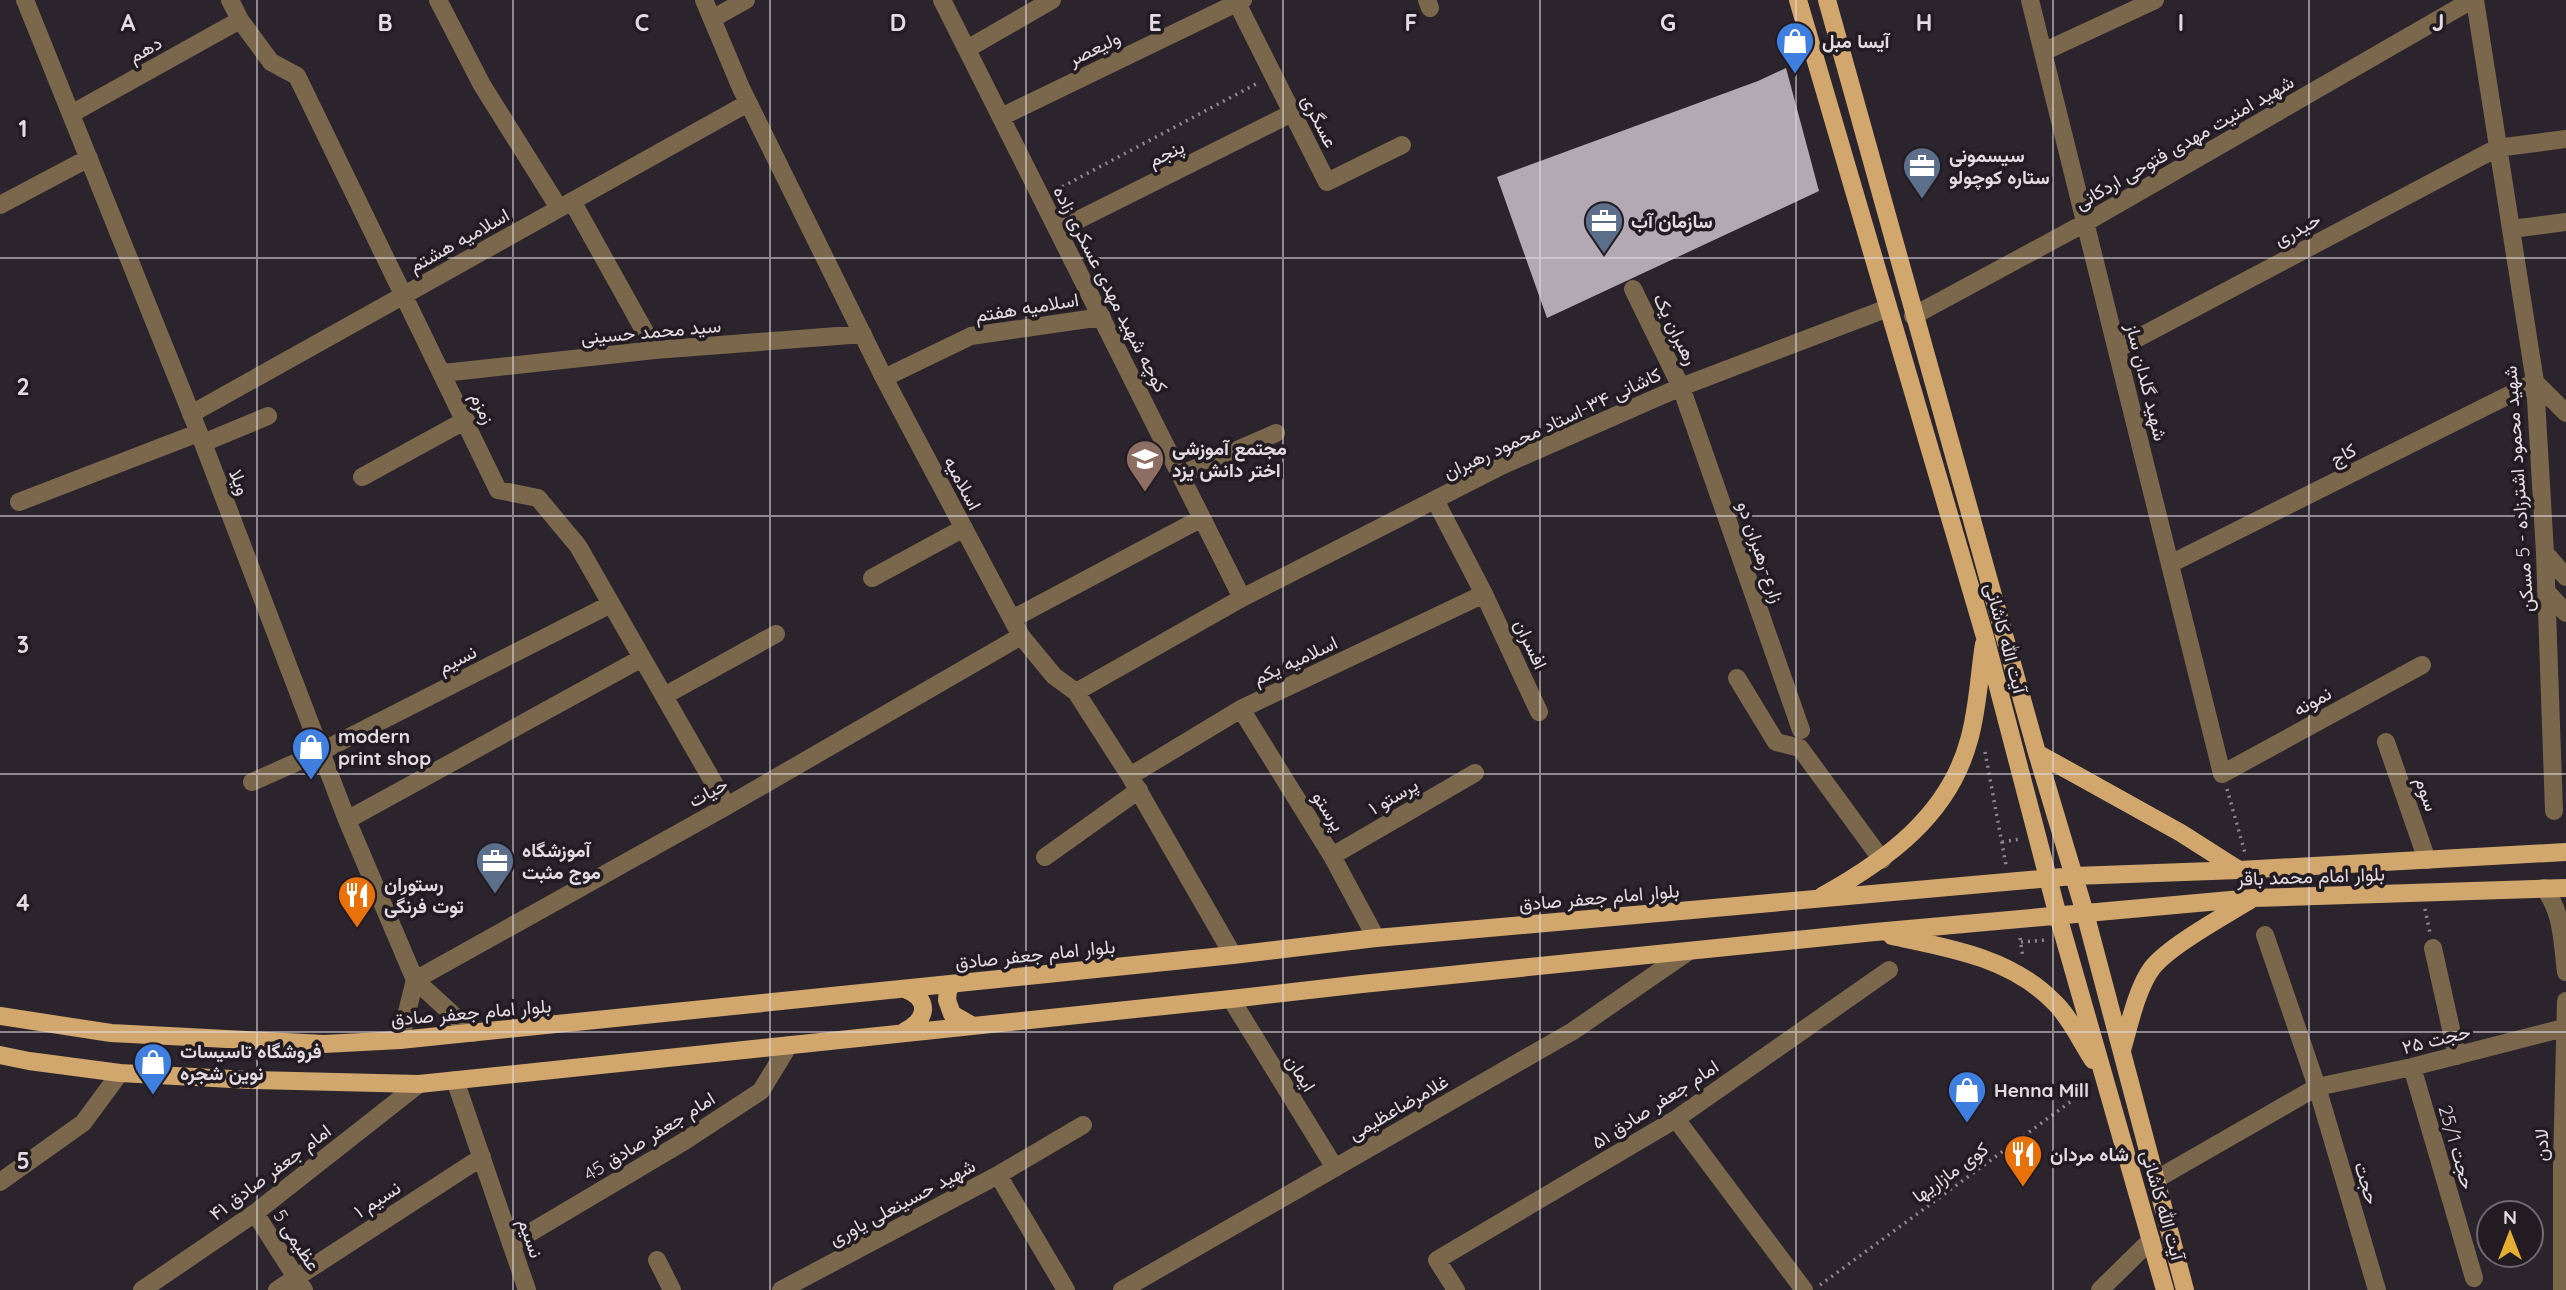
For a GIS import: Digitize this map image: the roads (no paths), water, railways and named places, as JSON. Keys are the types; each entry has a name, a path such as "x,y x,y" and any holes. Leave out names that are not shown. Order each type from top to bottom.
{"main road":[{"name":"آیت الله کاشانی","path":"1798,0 1985,637 2058,916 2165,1290"},
{"name":"آیت الله کاشانی","path":"1827,0 1913,316 2085,913 2185,1290"},
{"path":"1815,899 1859,876 1882,860 1922,824 1946,793 1970,739 1985,637"},
{"path":"2037,753 2245,870"},
{"name":"بلوار امام محمد باقر","path":"2074,876 2245,870 2566,852"},
{"name":"بلوار امام جعفر صادق","path":"0,1016 111,1033 324,1044 400,1040 1376,938 2074,876"},
{"name":"بلوار امام محمد باقر","path":"2058,916 2253,898 2566,888"},
{"path":"2122,1050 2139,996 2151,969 2167,954 2253,898"},
{"path":"0,1055 120,1073 250,1080 419,1084 1362,984 2058,916"},
{"path":"1875,932 1943,946 2000,964 2026,977 2057,1004 2104,1077"},
{"path":"954,984 948,990 947,1000 952,1014 971,1026"},
{"path":"901,1033 919,1022 923,1012 922,1000 915,992 905,989"}],"street":[{"name":"ویلا","path":"25,0 201,438 346,820 415,980 473,1033"},
{"name":"زمزم","path":"230,0 240,20 271,62 297,76 498,490 538,498 578,546 727,806"},
{"path":"438,0 482,85 566,204 654,350"},
{"name":"اسلامیه","path":"704,0 748,103 884,378 1016,628 1054,676 1076,692 1134,783 1233,955"},
{"path":"712,19 746,0"},
{"name":"کوچه شهید مهدی عسکری زاده","path":"942,0 1242,598"},
{"path":"967,49 1052,0"},
{"name":"شهید گلدان ساز","path":"2030,0 2222,774"},
{"path":"2043,52 2155,0"},
{"name":"شهید امنیت مهدی فتوحی اردکانی","path":"1913,316 2085,223 2473,0"},
{"name":"شهید محمود اشترزاده - 5 مسکن","path":"2473,0 2535,382 2545,553 2554,811"},
{"name":"عسگری","path":"1240,1 1273,75 1327,182 1402,145"},
{"name":"ولیعصر","path":"1001,117 1240,1"},
{"name":"دهم","path":"71,114 240,20"},
{"name":"اسلامیه هشتم","path":"191,414 748,103"},
{"name":"پنجم","path":"1058,230 1292,113"},
{"path":"2497,148 2566,139"},
{"name":"حیدری","path":"2117,349 2497,148"},
{"path":"0,205 89,158"},
{"path":"2511,229 2566,222"},
{"name":"رهبران یک","path":"1633,289 1681,387"},
{"name":"کاشانی ۳۴-استاد محمود رهبران","path":"1076,692 1242,598 1501,466 1681,387 1888,308"},
{"name":"اسلامیه هفتم","path":"884,378 971,336 1102,317"},
{"name":"سید محمد حسینی","path":"443,373 654,350 863,334"},
{"path":"2535,382 2566,413"},
{"name":"کاج","path":"2170,564 2535,382"},
{"name":"زارع-رهبران دو","path":"1681,387 1801,730"},
{"path":"19,502 268,416"},
{"path":"362,477 466,420"},
{"path":"1180,475 1276,433"},
{"name":"افسران","path":"1435,500 1484,594 1539,712"},
{"name":"حیات","path":"415,980 727,806 1016,628 1202,518"},
{"path":"873,578 964,528"},
{"path":"2545,553 2566,577"},
{"path":"2546,592 2566,614"},
{"name":"اسلامیه یکم","path":"1045,857 1134,783 1241,709 1484,594"},
{"name":"نسیم","path":"252,782 322,751 611,604"},
{"path":"664,696 776,634"},
{"path":"346,820 642,658"},
{"name":"نمونه","path":"2222,774 2422,665"},
{"path":"1737,678 1776,742 1800,748 1882,860"},
{"name":"پرستو","path":"1241,709 1332,856 1376,938"},
{"name":"سوم","path":"2386,742 2427,860"},
{"name":"پرستو ۱","path":"1332,856 1475,773"},
{"path":"2544,888 2559,915 2566,972"},
{"name":"حجت","path":"2265,935 2317,1087 2377,1290"},
{"path":"2433,948 2457,1056"},
{"name":"غلامرضاعظیمی","path":"1126,1289 1573,1031 1689,951"},
{"name":"امام جعفر صادق ۵۱","path":"1457,1290 1437,1260 1676,1119 1889,970"},
{"path":"400,1040 415,980"},
{"name":"ایمان","path":"1231,999 1335,1168"},
{"name":"لادن","path":"2562,1290 2566,1001"},
{"name":"حجت ۲۵","path":"2317,1087 2412,1067 2564,1028"},
{"name":"امام جعفر صادق 45","path":"511,1244 683,1142 761,1091 789,1045"},
{"name":"حجت 25/1","path":"2412,1067 2474,1278"},
{"path":"0,1182 83,1123 120,1073"},
{"name":"نسیم","path":"455,1080 527,1290"},
{"name":"امام جعفر صادق ۴۱","path":"142,1290 255,1213 419,1084"},
{"path":"2155,1180 2317,1087"},
{"path":"1676,1119 1804,1290"},
{"path":"998,1175 1083,1125"},
{"name":"نسیم ۱","path":"277,1290 300,1283 482,1157"},
{"name":"شهید حسینعلی یاوری","path":"781,1290 998,1175 1066,1290"},
{"name":"عظیمی 5","path":"255,1213 300,1283"},
{"path":"2100,1290 2151,1240"},
{"path":"656,1260 672,1290"}],"place":[{"name":"آیسا مبل","path":"1795,75"},
{"name":"سیسمونی ستاره کوچولو","path":"1922,200"},
{"name":"سازمان آب","path":"1604,255"},
{"name":"مجتمع آموزشی اختر دانش یزد","path":"1145,493"},
{"name":"modern print shop","path":"311,781"},
{"name":"آموزشگاه موج مثبت","path":"495,895"},
{"name":"رستوران توت فرنگی","path":"357,929"},
{"name":"فروشگاه تاسیسات نوین شجره","path":"153,1096"},
{"name":"Henna Mill","path":"1967,1124"},
{"name":"شاه مردان","path":"2023,1188"}]}
